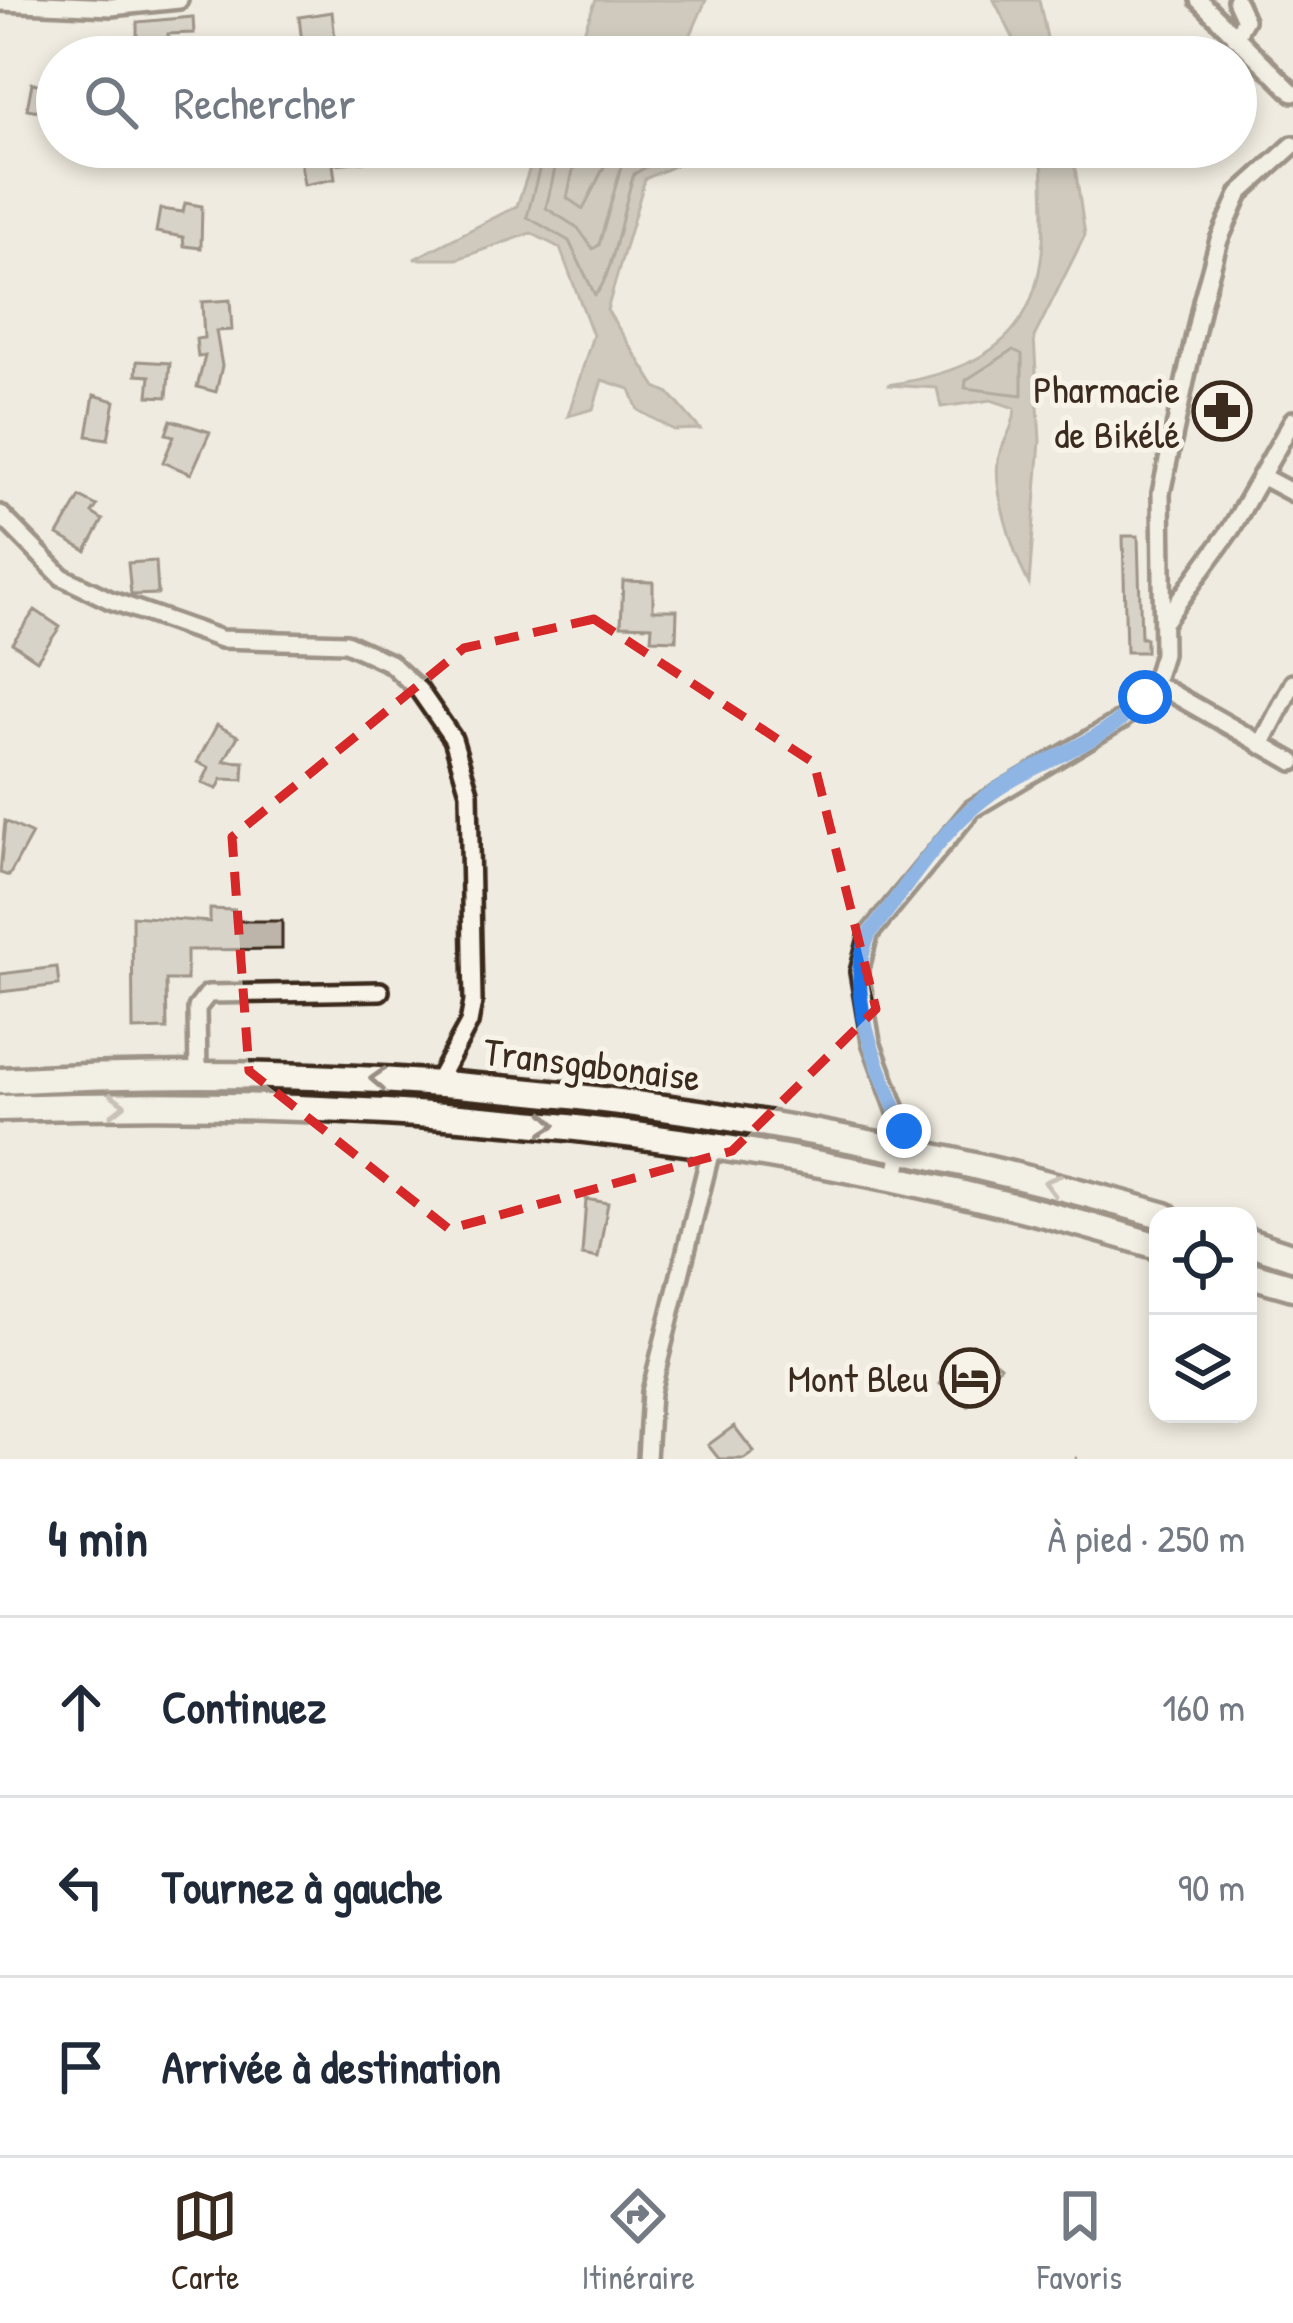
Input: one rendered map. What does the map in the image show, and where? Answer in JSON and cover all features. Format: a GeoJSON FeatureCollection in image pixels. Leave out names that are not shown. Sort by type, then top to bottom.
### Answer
{"type":"FeatureCollection","features":[{"type":"Feature","properties":{"kind":"highway","name":"Transgabonaise"},"geometry":{"type":"LineString","coordinates":[[0,1081],[198,1075],[437,1082],[610,1100],[902,1147],[1149,1212]]}},
{"type":"Feature","properties":{"kind":"highway","name":"Transgabonaise"},"geometry":{"type":"LineString","coordinates":[[0,1108],[298,1105],[572,1126],[896,1178],[1053,1214],[1149,1243]]}},
{"type":"Feature","properties":{"kind":"highway"},"geometry":{"type":"LineString","coordinates":[[1257,1245],[1293,1257]]}},
{"type":"Feature","properties":{"kind":"highway"},"geometry":{"type":"LineString","coordinates":[[1257,1277],[1293,1287]]}},
{"type":"Feature","properties":{"kind":"street"},"geometry":{"type":"LineString","coordinates":[[0,2],[179,0]]}},
{"type":"Feature","properties":{"kind":"street"},"geometry":{"type":"LineString","coordinates":[[1199,0],[1234,36]]}},
{"type":"Feature","properties":{"kind":"street"},"geometry":{"type":"LineString","coordinates":[[1236,0],[1245,20],[1236,36]]}},
{"type":"Feature","properties":{"kind":"street"},"geometry":{"type":"LineString","coordinates":[[1257,58],[1293,93]]}},
{"type":"Feature","properties":{"kind":"street"},"geometry":{"type":"LineString","coordinates":[[896,1178],[904,1131],[871,1042],[862,996],[862,951],[869,934],[972,809],[1123,719],[1154,683],[1163,623],[1161,493],[1213,260],[1240,193],[1293,145]]}},
{"type":"Feature","properties":{"kind":"street"},"geometry":{"type":"LineString","coordinates":[[1163,623],[1231,529],[1293,420]]}},
{"type":"Feature","properties":{"kind":"street"},"geometry":{"type":"LineString","coordinates":[[1261,476],[1293,493]]}},
{"type":"Feature","properties":{"kind":"street"},"geometry":{"type":"LineString","coordinates":[[0,514],[62,577],[110,601],[221,639],[346,643],[390,663],[419,690],[453,739],[470,792],[473,1002],[469,1023],[437,1082]]}},
{"type":"Feature","properties":{"kind":"street"},"geometry":{"type":"LineString","coordinates":[[1154,683],[1293,762]]}},
{"type":"Feature","properties":{"kind":"street"},"geometry":{"type":"LineString","coordinates":[[1261,745],[1293,683]]}},
{"type":"Feature","properties":{"kind":"street"},"geometry":{"type":"LineString","coordinates":[[198,1075],[196,1008],[208,994],[380,991]]}},
{"type":"Feature","properties":{"kind":"street"},"geometry":{"type":"LineString","coordinates":[[647,1459],[652,1393],[712,1146]]}},
{"type":"Feature","properties":{"kind":"highlighted area"},"geometry":{"type":"Polygon","coordinates":[[[594,619],[814,763],[876,1009],[732,1151],[449,1229],[249,1071],[232,837],[464,648],[594,619]]]}},
{"type":"Feature","properties":{"kind":"water"},"geometry":{"type":"Polygon","coordinates":[[[596,0],[706,0],[690,36],[582,36],[596,0]]]}},
{"type":"Feature","properties":{"kind":"water"},"geometry":{"type":"Polygon","coordinates":[[[994,0],[1039,0],[1047,36],[1012,36],[994,0]]]}},
{"type":"Feature","properties":{"kind":"water"},"geometry":{"type":"Polygon","coordinates":[[[530,168],[669,168],[645,179],[607,310],[656,387],[669,393],[700,429],[674,430],[638,410],[630,389],[602,380],[593,409],[568,416],[593,335],[560,248],[531,233],[457,259],[414,259],[517,206],[530,168]]]}},
{"type":"Feature","properties":{"kind":"water"},"geometry":{"type":"Polygon","coordinates":[[[1042,168],[1075,168],[1085,235],[1034,337],[1040,441],[1029,584],[1011,539],[998,482],[1000,453],[1015,408],[991,400],[941,407],[937,388],[887,385],[939,374],[978,358],[1007,337],[1026,310],[1038,278],[1042,168]]]}},
{"type":"Feature","properties":{"kind":"building"},"geometry":{"type":"Polygon","coordinates":[[[332,12],[335,36],[301,36],[299,17],[332,12]]]}},
{"type":"Feature","properties":{"kind":"building"},"geometry":{"type":"Polygon","coordinates":[[[193,17],[194,33],[137,36],[137,22],[193,17]]]}},
{"type":"Feature","properties":{"kind":"building"},"geometry":{"type":"Polygon","coordinates":[[[32,83],[36,84],[36,110],[27,109],[32,83]]]}},
{"type":"Feature","properties":{"kind":"building"},"geometry":{"type":"Polygon","coordinates":[[[301,168],[334,168],[335,179],[304,185],[301,168]]]}},
{"type":"Feature","properties":{"kind":"building"},"geometry":{"type":"Polygon","coordinates":[[[185,203],[202,206],[201,248],[184,246],[183,237],[156,232],[160,209],[183,212],[185,203]]]}},
{"type":"Feature","properties":{"kind":"building"},"geometry":{"type":"Polygon","coordinates":[[[230,300],[232,330],[216,331],[222,366],[216,392],[197,387],[205,356],[198,357],[196,339],[204,338],[202,302],[230,300]]]}},
{"type":"Feature","properties":{"kind":"building"},"geometry":{"type":"Polygon","coordinates":[[[137,361],[170,363],[167,397],[148,396],[150,376],[136,375],[137,361]]]}},
{"type":"Feature","properties":{"kind":"building"},"geometry":{"type":"Polygon","coordinates":[[[94,395],[115,401],[108,439],[87,436],[94,395]]]}},
{"type":"Feature","properties":{"kind":"building","name":"Pharmacie de Bikélé"},"geometry":{"type":"Polygon","coordinates":[[[1212,395],[1241,405],[1232,427],[1219,422],[1215,434],[1201,430],[1212,395]]]}},
{"type":"Feature","properties":{"kind":"building"},"geometry":{"type":"Polygon","coordinates":[[[171,420],[210,432],[191,474],[163,462],[174,436],[166,434],[171,420]]]}},
{"type":"Feature","properties":{"kind":"building"},"geometry":{"type":"Polygon","coordinates":[[[80,497],[97,506],[92,513],[103,520],[86,551],[58,535],[80,497]]]}},
{"type":"Feature","properties":{"kind":"building"},"geometry":{"type":"Polygon","coordinates":[[[1123,536],[1138,536],[1141,638],[1146,638],[1146,652],[1126,652],[1123,536]]]}},
{"type":"Feature","properties":{"kind":"building"},"geometry":{"type":"Polygon","coordinates":[[[156,561],[158,594],[131,595],[128,563],[156,561]]]}},
{"type":"Feature","properties":{"kind":"building"},"geometry":{"type":"Polygon","coordinates":[[[623,581],[653,582],[653,610],[677,610],[676,640],[651,639],[652,626],[621,625],[623,581]]]}},
{"type":"Feature","properties":{"kind":"building"},"geometry":{"type":"Polygon","coordinates":[[[35,610],[60,627],[37,660],[12,643],[35,610]]]}},
{"type":"Feature","properties":{"kind":"building"},"geometry":{"type":"Polygon","coordinates":[[[217,725],[238,736],[224,761],[244,762],[243,780],[222,779],[217,789],[202,783],[209,768],[197,762],[217,725]]]}},
{"type":"Feature","properties":{"kind":"building"},"geometry":{"type":"Polygon","coordinates":[[[5,821],[32,834],[9,876],[0,873],[5,821]]]}},
{"type":"Feature","properties":{"kind":"building"},"geometry":{"type":"Polygon","coordinates":[[[210,909],[234,910],[234,921],[282,921],[282,949],[187,950],[187,980],[166,980],[167,1029],[133,1030],[132,916],[210,922],[210,909]]]}},
{"type":"Feature","properties":{"kind":"building"},"geometry":{"type":"Polygon","coordinates":[[[57,967],[59,985],[0,992],[0,974],[57,967]]]}},
{"type":"Feature","properties":{"kind":"building"},"geometry":{"type":"Polygon","coordinates":[[[586,1199],[608,1203],[598,1258],[582,1255],[586,1199]]]}},
{"type":"Feature","properties":{"kind":"building"},"geometry":{"type":"Polygon","coordinates":[[[973,1344],[1000,1366],[968,1406],[940,1384],[973,1344]]]}},
{"type":"Feature","properties":{"kind":"building"},"geometry":{"type":"Polygon","coordinates":[[[734,1426],[754,1452],[744,1459],[719,1459],[708,1445],[734,1426]]]}},
{"type":"Feature","properties":{"kind":"place","name":"Pharmacie de Bikélé"},"geometry":{"type":"Point","coordinates":[1222,411]}},
{"type":"Feature","properties":{"kind":"place","name":"Mont Bleu"},"geometry":{"type":"Point","coordinates":[970,1378]}},
{"type":"Feature","properties":{"kind":"route"},"geometry":{"type":"LineString","coordinates":[[904,1131],[871,1042],[862,996],[862,951],[869,934],[972,809],[1024,774],[1083,745],[1123,719],[1145,697]]}}]}
